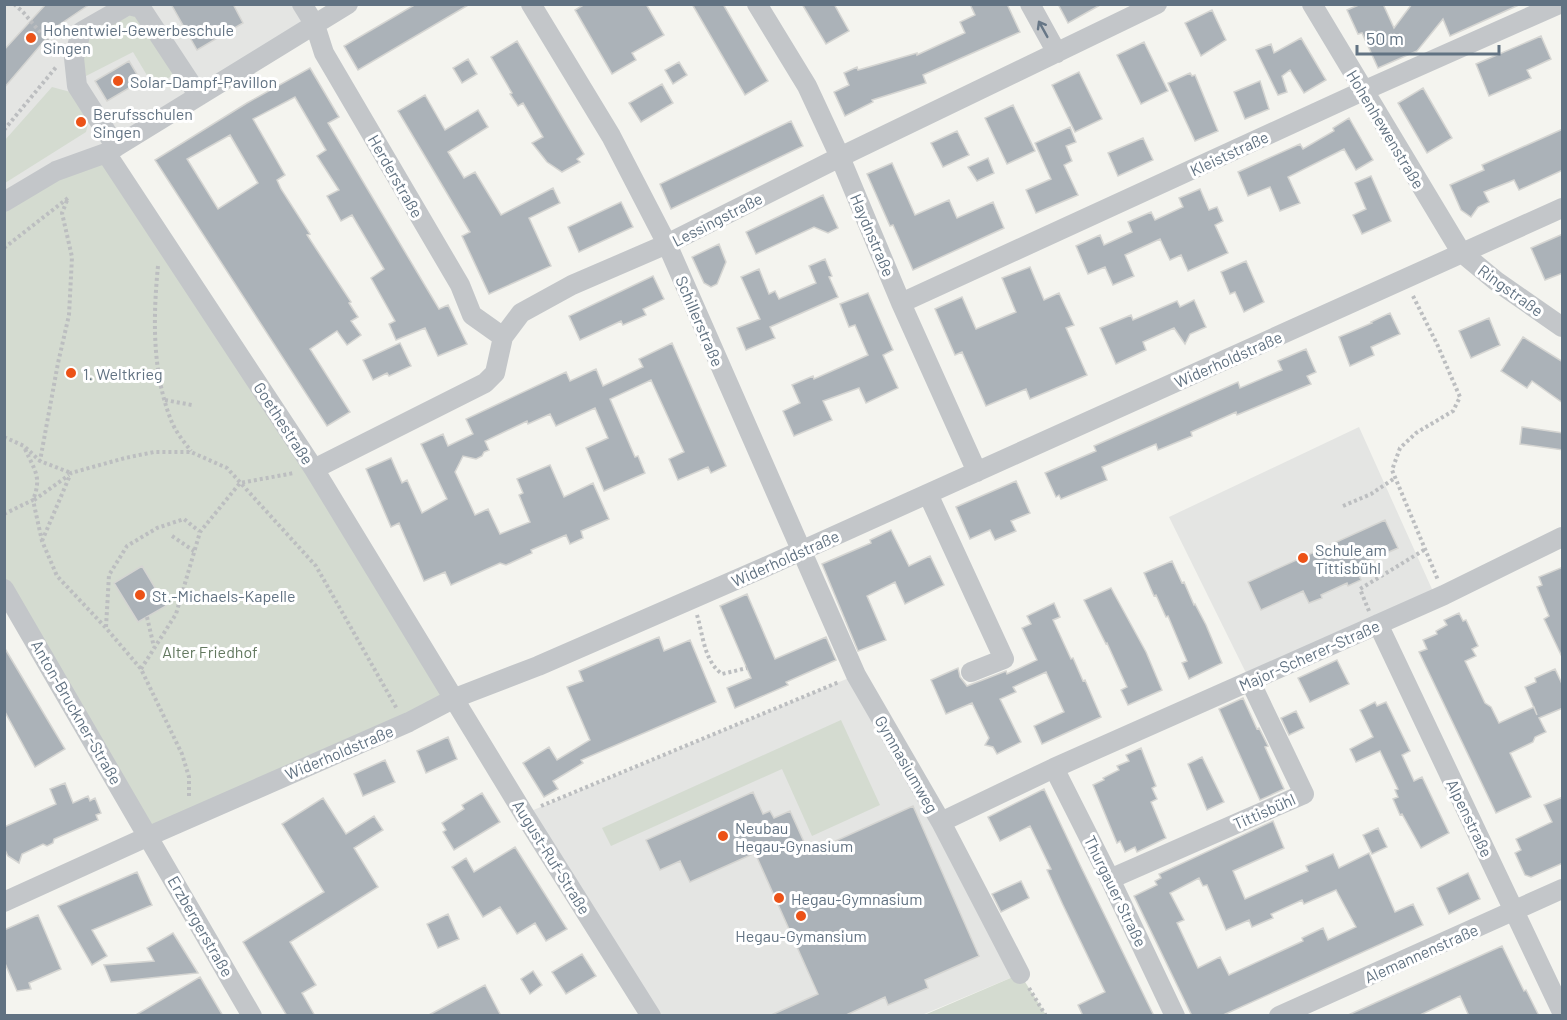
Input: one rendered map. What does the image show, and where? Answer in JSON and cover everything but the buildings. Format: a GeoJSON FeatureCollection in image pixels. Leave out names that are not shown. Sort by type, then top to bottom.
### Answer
{"type":"FeatureCollection","features":[{"type":"Feature","properties":{"kind":"street","name":"Herderstraße"},"geometry":{"type":"LineString","coordinates":[[302,4],[315,25],[324,52],[460,285],[472,315],[503,337]]}},
{"type":"Feature","properties":{"kind":"street"},"geometry":{"type":"LineString","coordinates":[[4,202],[56,171],[111,150],[348,4]]}},
{"type":"Feature","properties":{"kind":"street","name":"Schillerstraße"},"geometry":{"type":"LineString","coordinates":[[531,4],[611,136],[667,244],[800,551]]}},
{"type":"Feature","properties":{"kind":"street","name":"Haydnstraße"},"geometry":{"type":"LineString","coordinates":[[757,4],[807,86],[977,472]]}},
{"type":"Feature","properties":{"kind":"street"},"geometry":{"type":"LineString","coordinates":[[1030,4],[1057,53]]}},
{"type":"Feature","properties":{"kind":"street","name":"Lessingstraße"},"geometry":{"type":"LineString","coordinates":[[314,468],[486,383],[495,373],[503,337],[521,314],[541,302],[572,285],[667,244],[840,157],[1157,4]]}},
{"type":"Feature","properties":{"kind":"street","name":"Hohenhewenstraße"},"geometry":{"type":"LineString","coordinates":[[1312,4],[1461,252]]}},
{"type":"Feature","properties":{"kind":"street","name":"Kleiststraße"},"geometry":{"type":"LineString","coordinates":[[901,303],[1559,4]]}},
{"type":"Feature","properties":{"kind":"street","name":"Goethestraße"},"geometry":{"type":"LineString","coordinates":[[199,96],[141,8],[128,5],[81,32],[74,58],[77,86],[111,150],[314,468],[454,698]]}},
{"type":"Feature","properties":{"kind":"street","name":"Widerholdstraße"},"geometry":{"type":"LineString","coordinates":[[4,902],[409,722],[454,698],[538,666],[800,551],[1563,208]]}},
{"type":"Feature","properties":{"kind":"street","name":"Ringstraße"},"geometry":{"type":"LineString","coordinates":[[1461,252],[1496,281],[1563,327]]}},
{"type":"Feature","properties":{"kind":"street"},"geometry":{"type":"LineString","coordinates":[[928,494],[1004,659],[971,672]]}},
{"type":"Feature","properties":{"kind":"street","name":"Major-Scherer-Straße"},"geometry":{"type":"LineString","coordinates":[[940,822],[1054,768],[1444,595],[1563,537]]}},
{"type":"Feature","properties":{"kind":"street","name":"Gymnasiumweg"},"geometry":{"type":"LineString","coordinates":[[800,551],[856,675],[940,822],[1020,974]]}},
{"type":"Feature","properties":{"kind":"street","name":"Anton-Bruckner-Straße"},"geometry":{"type":"LineString","coordinates":[[4,589],[149,836]]}},
{"type":"Feature","properties":{"kind":"street","name":"Alpenstraße"},"geometry":{"type":"LineString","coordinates":[[1376,625],[1563,1012]]}},
{"type":"Feature","properties":{"kind":"street","name":"Tittisbühl"},"geometry":{"type":"LineString","coordinates":[[1110,879],[1304,794],[1250,681]]}},
{"type":"Feature","properties":{"kind":"street","name":"August-Ruf-Straße"},"geometry":{"type":"LineString","coordinates":[[454,698],[651,1016]]}},
{"type":"Feature","properties":{"kind":"street","name":"Thurgauer Straße"},"geometry":{"type":"LineString","coordinates":[[1054,768],[1175,1016]]}},
{"type":"Feature","properties":{"kind":"street","name":"Erzbergerstraße"},"geometry":{"type":"LineString","coordinates":[[149,836],[252,1016]]}},
{"type":"Feature","properties":{"kind":"street","name":"Alemannenstraße"},"geometry":{"type":"LineString","coordinates":[[1279,1016],[1563,889]]}},
{"type":"Feature","properties":{"kind":"path"},"geometry":{"type":"LineString","coordinates":[[4,130],[63,58],[14,4]]}},
{"type":"Feature","properties":{"kind":"path"},"geometry":{"type":"LineString","coordinates":[[4,248],[68,198],[62,213],[72,257],[69,315],[40,461]]}},
{"type":"Feature","properties":{"kind":"path"},"geometry":{"type":"LineString","coordinates":[[158,266],[154,308],[158,372],[171,422],[191,452]]}},
{"type":"Feature","properties":{"kind":"path"},"geometry":{"type":"LineString","coordinates":[[1404,280],[1437,344],[1460,397],[1453,411],[1416,433],[1400,448],[1392,470],[1444,595]]}},
{"type":"Feature","properties":{"kind":"path"},"geometry":{"type":"LineString","coordinates":[[165,400],[192,405]]}},
{"type":"Feature","properties":{"kind":"path"},"geometry":{"type":"LineString","coordinates":[[4,437],[24,446],[40,461],[71,473]]}},
{"type":"Feature","properties":{"kind":"path"},"geometry":{"type":"LineString","coordinates":[[24,446],[38,485],[33,500],[42,541],[57,576],[141,669],[182,754],[189,777],[186,820]]}},
{"type":"Feature","properties":{"kind":"path"},"geometry":{"type":"LineString","coordinates":[[4,514],[33,500],[71,473],[144,454],[191,452],[227,468],[315,566],[401,715],[409,722]]}},
{"type":"Feature","properties":{"kind":"path"},"geometry":{"type":"LineString","coordinates":[[141,669],[176,614],[200,532],[240,483],[314,468]]}},
{"type":"Feature","properties":{"kind":"path"},"geometry":{"type":"LineString","coordinates":[[42,541],[71,473]]}},
{"type":"Feature","properties":{"kind":"path"},"geometry":{"type":"LineString","coordinates":[[1343,506],[1371,494],[1395,478]]}},
{"type":"Feature","properties":{"kind":"path"},"geometry":{"type":"LineString","coordinates":[[106,628],[109,575],[127,546],[157,528],[184,519],[200,532]]}},
{"type":"Feature","properties":{"kind":"path"},"geometry":{"type":"LineString","coordinates":[[172,536],[194,551]]}},
{"type":"Feature","properties":{"kind":"path"},"geometry":{"type":"LineString","coordinates":[[1376,625],[1360,589],[1424,550]]}},
{"type":"Feature","properties":{"kind":"path"},"geometry":{"type":"LineString","coordinates":[[694,609],[698,616],[707,654],[716,670],[722,674],[747,668]]}},
{"type":"Feature","properties":{"kind":"path"},"geometry":{"type":"LineString","coordinates":[[147,617],[154,647]]}},
{"type":"Feature","properties":{"kind":"path"},"geometry":{"type":"LineString","coordinates":[[524,814],[856,675]]}},
{"type":"Feature","properties":{"kind":"path"},"geometry":{"type":"LineString","coordinates":[[1020,974],[1046,1016]]}},
{"type":"Feature","properties":{"kind":"shaded area","name":"Berufsschulen Singen"},"geometry":{"type":"Polygon","coordinates":[[[5,5],[302,5],[315,25],[5,209],[5,5]]]}},
{"type":"Feature","properties":{"kind":"shaded area","name":"Schule am Tittisbühl"},"geometry":{"type":"Polygon","coordinates":[[[1359,427],[1436,598],[1250,681],[1169,517],[1359,427]]]}},
{"type":"Feature","properties":{"kind":"shaded area","name":"Hegau-Gymnasium"},"geometry":{"type":"Polygon","coordinates":[[[856,675],[1020,974],[922,1015],[651,1015],[524,814],[856,675]]]}},
{"type":"Feature","properties":{"kind":"green space"},"geometry":{"type":"Polygon","coordinates":[[[133,14],[154,36],[178,72],[154,87],[133,52],[86,76],[83,57],[86,42],[103,29],[133,14]]]}},
{"type":"Feature","properties":{"kind":"green space"},"geometry":{"type":"Polygon","coordinates":[[[52,87],[74,93],[90,116],[86,132],[5,183],[5,140],[52,87]]]}},
{"type":"Feature","properties":{"kind":"green space","name":"Alter Friedhof"},"geometry":{"type":"Polygon","coordinates":[[[106,153],[455,698],[149,836],[5,589],[4,209],[106,153]]]}},
{"type":"Feature","properties":{"kind":"green space"},"geometry":{"type":"Polygon","coordinates":[[[841,720],[880,805],[812,836],[782,769],[611,846],[602,828],[841,720]]]}},
{"type":"Feature","properties":{"kind":"green space"},"geometry":{"type":"Polygon","coordinates":[[[1020,974],[1046,1015],[922,1016],[1020,974]]]}},
{"type":"Feature","properties":{"kind":"place","name":"Hohentwiel-Gewerbeschule Singen"},"geometry":{"type":"Point","coordinates":[31,38]}},
{"type":"Feature","properties":{"kind":"place","name":"Solar-Dampf-Pavillon"},"geometry":{"type":"Point","coordinates":[118,81]}},
{"type":"Feature","properties":{"kind":"place","name":"Berufsschulen Singen"},"geometry":{"type":"Point","coordinates":[81,122]}},
{"type":"Feature","properties":{"kind":"place","name":"1. Weltkrieg"},"geometry":{"type":"Point","coordinates":[71,373]}},
{"type":"Feature","properties":{"kind":"place","name":"Schule am Tittisbühl"},"geometry":{"type":"Point","coordinates":[1303,558]}},
{"type":"Feature","properties":{"kind":"place","name":"St.-Michaels-Kapelle"},"geometry":{"type":"Point","coordinates":[140,595]}},
{"type":"Feature","properties":{"kind":"place","name":"Neubau Hegau-Gynasium"},"geometry":{"type":"Point","coordinates":[723,836]}},
{"type":"Feature","properties":{"kind":"place","name":"Hegau-Gymnasium"},"geometry":{"type":"Point","coordinates":[779,898]}},
{"type":"Feature","properties":{"kind":"place","name":"Hegau-Gymansium"},"geometry":{"type":"Point","coordinates":[801,916]}}]}
